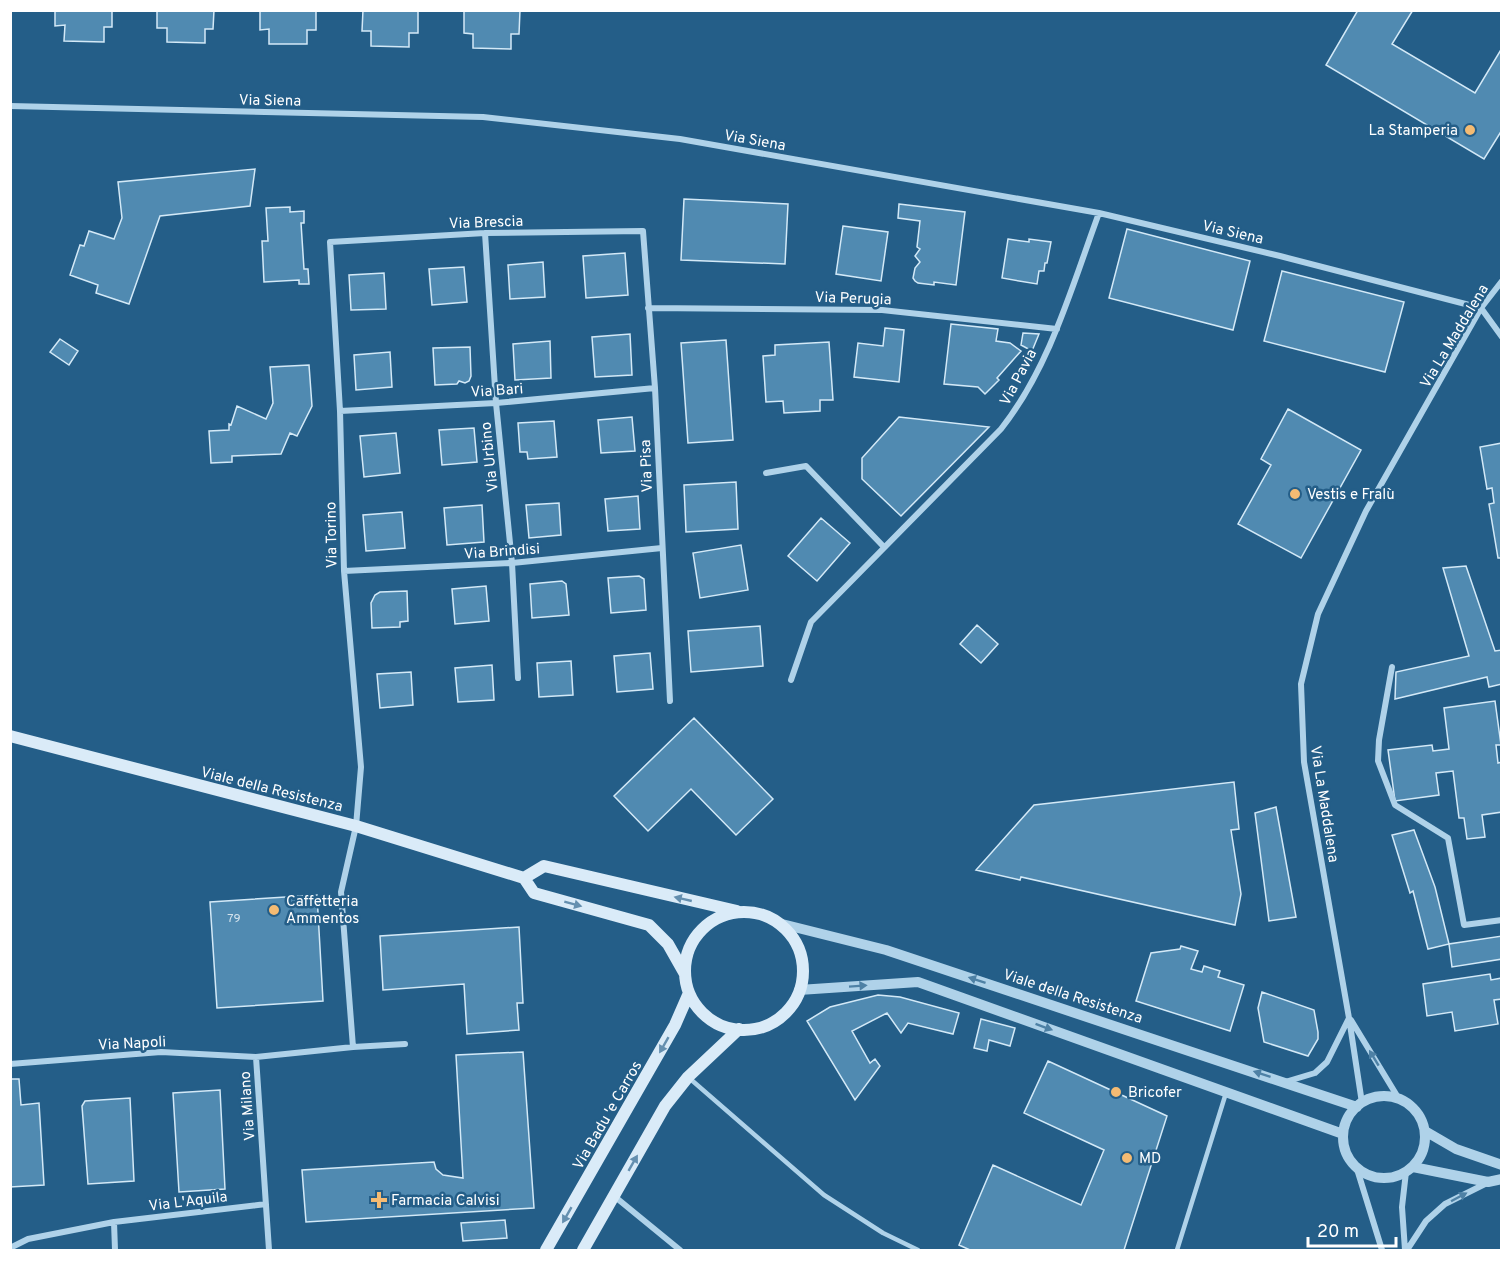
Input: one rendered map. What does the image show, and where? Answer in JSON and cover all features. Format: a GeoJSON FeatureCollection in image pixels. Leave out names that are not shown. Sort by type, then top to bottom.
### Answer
{"type":"FeatureCollection","features":[{"type":"Feature","properties":{"kind":"main road","name":"Viale della Resistenza"},"geometry":{"type":"LineString","coordinates":[[10,736],[356,826],[524,878],[534,893],[649,925],[668,944],[685,974]]}},
{"type":"Feature","properties":{"kind":"main road"},"geometry":{"type":"LineString","coordinates":[[524,878],[544,866],[740,912],[761,914],[778,923],[792,936],[800,953],[803,972],[799,990],[790,1008],[776,1021],[758,1028],[739,1029],[723,1026],[709,1018],[697,1007],[689,993],[685,974],[687,956],[694,939],[706,926],[723,916],[740,912]]}},
{"type":"Feature","properties":{"kind":"main road","name":"Via Badu 'e Carros"},"geometry":{"type":"LineString","coordinates":[[546,1251],[675,1025],[689,993]]}},
{"type":"Feature","properties":{"kind":"main road"},"geometry":{"type":"LineString","coordinates":[[583,1251],[665,1106],[688,1077],[739,1029]]}},
{"type":"Feature","properties":{"kind":"street","name":"Via Siena"},"geometry":{"type":"LineString","coordinates":[[10,106],[483,117],[680,139],[1099,213],[1280,256],[1481,308]]}},
{"type":"Feature","properties":{"kind":"street","name":"Via Pavia"},"geometry":{"type":"LineString","coordinates":[[791,680],[811,622],[1001,429],[1019,405],[1057,329],[1099,213]]}},
{"type":"Feature","properties":{"kind":"street","name":"Via Brescia"},"geometry":{"type":"LineString","coordinates":[[330,242],[485,233],[643,231]]}},
{"type":"Feature","properties":{"kind":"street","name":"Via Pisa"},"geometry":{"type":"LineString","coordinates":[[643,231],[655,388],[670,701]]}},
{"type":"Feature","properties":{"kind":"street","name":"Via Urbino"},"geometry":{"type":"LineString","coordinates":[[485,233],[496,403],[512,563],[518,678]]}},
{"type":"Feature","properties":{"kind":"street","name":"Via Torino"},"geometry":{"type":"LineString","coordinates":[[330,242],[340,411],[344,571],[361,767],[356,826]]}},
{"type":"Feature","properties":{"kind":"street","name":"Via La Maddalena"},"geometry":{"type":"LineString","coordinates":[[1359,1105],[1349,1018],[1304,762],[1301,684],[1318,614],[1366,511],[1481,308],[1502,281]]}},
{"type":"Feature","properties":{"kind":"street","name":"Via Perugia"},"geometry":{"type":"LineString","coordinates":[[648,308],[882,310],[1057,329]]}},
{"type":"Feature","properties":{"kind":"street"},"geometry":{"type":"LineString","coordinates":[[1481,308],[1502,337]]}},
{"type":"Feature","properties":{"kind":"street","name":"Via Bari"},"geometry":{"type":"LineString","coordinates":[[340,411],[496,403],[655,388]]}},
{"type":"Feature","properties":{"kind":"street"},"geometry":{"type":"LineString","coordinates":[[765,473],[806,466],[884,547]]}},
{"type":"Feature","properties":{"kind":"street","name":"Via Brindisi"},"geometry":{"type":"LineString","coordinates":[[344,571],[512,563],[662,548]]}},
{"type":"Feature","properties":{"kind":"street"},"geometry":{"type":"LineString","coordinates":[[1392,667],[1379,740],[1378,761],[1395,805],[1448,838],[1464,925],[1502,920]]}},
{"type":"Feature","properties":{"kind":"street"},"geometry":{"type":"LineString","coordinates":[[353,1047],[341,892],[356,826]]}},
{"type":"Feature","properties":{"kind":"street","name":"Viale della Resistenza"},"geometry":{"type":"LineString","coordinates":[[778,923],[886,950],[1359,1105]]}},
{"type":"Feature","properties":{"kind":"street"},"geometry":{"type":"LineString","coordinates":[[799,990],[918,981],[1343,1134]]}},
{"type":"Feature","properties":{"kind":"street","name":"Via La Maddalena"},"geometry":{"type":"LineString","coordinates":[[1349,1018],[1399,1099]]}},
{"type":"Feature","properties":{"kind":"street"},"geometry":{"type":"LineString","coordinates":[[1285,1082],[1315,1073],[1327,1062],[1349,1018]]}},
{"type":"Feature","properties":{"kind":"street","name":"Via Milano"},"geometry":{"type":"LineString","coordinates":[[269,1251],[255,1057],[405,1044]]}},
{"type":"Feature","properties":{"kind":"street","name":"Via Napoli"},"geometry":{"type":"LineString","coordinates":[[10,1064],[161,1052],[255,1057]]}},
{"type":"Feature","properties":{"kind":"street"},"geometry":{"type":"LineString","coordinates":[[1382,1251],[1357,1169],[1349,1159],[1344,1147],[1343,1134],[1350,1115],[1359,1105],[1373,1098],[1386,1096],[1399,1099],[1416,1111],[1425,1131],[1425,1144],[1410,1170],[1402,1207],[1406,1251]]}},
{"type":"Feature","properties":{"kind":"street"},"geometry":{"type":"LineString","coordinates":[[1425,1131],[1456,1149],[1502,1165]]}},
{"type":"Feature","properties":{"kind":"street"},"geometry":{"type":"LineString","coordinates":[[1357,1169],[1381,1179],[1395,1177],[1410,1170],[1488,1182]]}},
{"type":"Feature","properties":{"kind":"street"},"geometry":{"type":"LineString","coordinates":[[1406,1251],[1426,1221],[1445,1204],[1488,1182],[1502,1179]]}},
{"type":"Feature","properties":{"kind":"street"},"geometry":{"type":"LineString","coordinates":[[614,1196],[680,1251]]}},
{"type":"Feature","properties":{"kind":"street","name":"Via L'Aquila"},"geometry":{"type":"LineString","coordinates":[[10,1248],[28,1239],[114,1222],[266,1204]]}},
{"type":"Feature","properties":{"kind":"street"},"geometry":{"type":"LineString","coordinates":[[114,1222],[115,1251]]}},
{"type":"Feature","properties":{"kind":"lane"},"geometry":{"type":"LineString","coordinates":[[688,1077],[824,1195],[882,1233],[918,1251]]}},
{"type":"Feature","properties":{"kind":"lane"},"geometry":{"type":"LineString","coordinates":[[1177,1251],[1226,1092]]}},
{"type":"Feature","properties":{"kind":"building"},"geometry":{"type":"Polygon","coordinates":[[[55,10],[112,10],[112,27],[104,27],[104,42],[64,41],[65,25],[55,26],[55,10]]]}},
{"type":"Feature","properties":{"kind":"building"},"geometry":{"type":"Polygon","coordinates":[[[157,10],[214,10],[213,29],[205,29],[205,43],[167,42],[167,28],[157,28],[157,10]]]}},
{"type":"Feature","properties":{"kind":"building"},"geometry":{"type":"Polygon","coordinates":[[[260,10],[316,10],[316,30],[307,30],[307,44],[269,44],[269,29],[260,30],[260,10]]]}},
{"type":"Feature","properties":{"kind":"building"},"geometry":{"type":"Polygon","coordinates":[[[363,10],[418,10],[418,33],[409,33],[409,47],[371,46],[371,31],[362,31],[363,10]]]}},
{"type":"Feature","properties":{"kind":"building"},"geometry":{"type":"Polygon","coordinates":[[[464,10],[520,10],[519,34],[511,34],[511,49],[473,48],[473,34],[464,33],[464,10]]]}},
{"type":"Feature","properties":{"kind":"building"},"geometry":{"type":"Polygon","coordinates":[[[1358,10],[1413,10],[1392,44],[1475,93],[1502,48],[1502,130],[1484,159],[1326,65],[1358,10]]]}},
{"type":"Feature","properties":{"kind":"building"},"geometry":{"type":"Polygon","coordinates":[[[255,169],[250,206],[160,216],[129,304],[96,293],[98,285],[70,275],[80,245],[84,246],[89,231],[114,239],[122,218],[118,182],[255,169]]]}},
{"type":"Feature","properties":{"kind":"building"},"geometry":{"type":"Polygon","coordinates":[[[684,199],[788,204],[785,264],[681,260],[684,199]]]}},
{"type":"Feature","properties":{"kind":"building"},"geometry":{"type":"Polygon","coordinates":[[[899,204],[965,212],[956,285],[934,282],[934,285],[915,281],[913,278],[915,268],[920,262],[915,256],[920,249],[917,247],[920,221],[898,218],[899,204]]]}},
{"type":"Feature","properties":{"kind":"building"},"geometry":{"type":"Polygon","coordinates":[[[290,207],[290,212],[304,211],[304,223],[301,223],[304,269],[308,269],[309,284],[299,284],[299,280],[264,282],[262,241],[268,241],[266,208],[290,207]]]}},
{"type":"Feature","properties":{"kind":"building"},"geometry":{"type":"Polygon","coordinates":[[[843,226],[888,232],[881,281],[836,274],[843,226]]]}},
{"type":"Feature","properties":{"kind":"building"},"geometry":{"type":"Polygon","coordinates":[[[1127,229],[1250,261],[1233,330],[1109,298],[1127,229]]]}},
{"type":"Feature","properties":{"kind":"building"},"geometry":{"type":"Polygon","coordinates":[[[1008,239],[1051,242],[1047,263],[1045,263],[1044,271],[1039,271],[1037,284],[1002,278],[1008,239]]]}},
{"type":"Feature","properties":{"kind":"building"},"geometry":{"type":"Polygon","coordinates":[[[625,253],[628,295],[586,298],[583,256],[625,253]]]}},
{"type":"Feature","properties":{"kind":"building"},"geometry":{"type":"Polygon","coordinates":[[[543,262],[545,297],[510,299],[508,265],[543,262]]]}},
{"type":"Feature","properties":{"kind":"building"},"geometry":{"type":"Polygon","coordinates":[[[464,267],[467,302],[432,305],[429,269],[464,267]]]}},
{"type":"Feature","properties":{"kind":"building"},"geometry":{"type":"Polygon","coordinates":[[[1282,271],[1404,302],[1385,372],[1264,341],[1282,271]]]}},
{"type":"Feature","properties":{"kind":"building"},"geometry":{"type":"Polygon","coordinates":[[[384,273],[386,309],[351,310],[349,275],[384,273]]]}},
{"type":"Feature","properties":{"kind":"building"},"geometry":{"type":"Polygon","coordinates":[[[951,324],[998,329],[996,341],[1010,343],[1021,351],[985,394],[978,387],[944,384],[951,324]]]}},
{"type":"Feature","properties":{"kind":"building"},"geometry":{"type":"Polygon","coordinates":[[[885,328],[904,330],[899,382],[854,377],[858,343],[883,346],[885,328]]]}},
{"type":"Feature","properties":{"kind":"building"},"geometry":{"type":"Polygon","coordinates":[[[1023,333],[1039,334],[1032,351],[1021,345],[1023,333]]]}},
{"type":"Feature","properties":{"kind":"building"},"geometry":{"type":"Polygon","coordinates":[[[630,334],[632,375],[595,377],[592,337],[630,334]]]}},
{"type":"Feature","properties":{"kind":"building"},"geometry":{"type":"Polygon","coordinates":[[[60,339],[78,351],[69,365],[50,352],[60,339]]]}},
{"type":"Feature","properties":{"kind":"building"},"geometry":{"type":"Polygon","coordinates":[[[726,340],[733,440],[688,443],[681,343],[726,340]]]}},
{"type":"Feature","properties":{"kind":"building"},"geometry":{"type":"Polygon","coordinates":[[[550,341],[551,378],[515,380],[513,344],[550,341]]]}},
{"type":"Feature","properties":{"kind":"building"},"geometry":{"type":"Polygon","coordinates":[[[829,342],[833,400],[820,400],[820,411],[784,413],[783,401],[766,402],[763,356],[775,355],[775,345],[829,342]]]}},
{"type":"Feature","properties":{"kind":"building"},"geometry":{"type":"Polygon","coordinates":[[[470,347],[471,376],[469,381],[435,385],[433,348],[470,347]]]}},
{"type":"Feature","properties":{"kind":"building"},"geometry":{"type":"Polygon","coordinates":[[[390,352],[392,387],[356,390],[354,355],[390,352]]]}},
{"type":"Feature","properties":{"kind":"building"},"geometry":{"type":"Polygon","coordinates":[[[309,365],[312,406],[297,436],[290,433],[281,454],[232,456],[232,462],[211,463],[209,431],[229,430],[229,424],[231,425],[237,406],[266,419],[273,403],[270,367],[309,365]]]}},
{"type":"Feature","properties":{"kind":"building","name":"Vestis e Fralù"},"geometry":{"type":"Polygon","coordinates":[[[1288,409],[1361,450],[1301,558],[1238,524],[1271,465],[1261,459],[1288,409]]]}},
{"type":"Feature","properties":{"kind":"building"},"geometry":{"type":"Polygon","coordinates":[[[632,417],[635,451],[601,453],[598,420],[632,417]]]}},
{"type":"Feature","properties":{"kind":"building"},"geometry":{"type":"Polygon","coordinates":[[[899,417],[989,427],[901,516],[862,479],[862,458],[899,417]]]}},
{"type":"Feature","properties":{"kind":"building"},"geometry":{"type":"Polygon","coordinates":[[[554,421],[557,457],[528,459],[527,452],[520,452],[518,423],[554,421]]]}},
{"type":"Feature","properties":{"kind":"building"},"geometry":{"type":"Polygon","coordinates":[[[474,428],[477,462],[442,465],[439,430],[474,428]]]}},
{"type":"Feature","properties":{"kind":"building"},"geometry":{"type":"Polygon","coordinates":[[[396,433],[400,473],[364,477],[360,436],[396,433]]]}},
{"type":"Feature","properties":{"kind":"building"},"geometry":{"type":"Polygon","coordinates":[[[1502,443],[1502,558],[1498,558],[1489,504],[1494,503],[1492,488],[1487,489],[1480,447],[1502,443]]]}},
{"type":"Feature","properties":{"kind":"building"},"geometry":{"type":"Polygon","coordinates":[[[736,482],[738,529],[686,532],[684,485],[736,482]]]}},
{"type":"Feature","properties":{"kind":"building"},"geometry":{"type":"Polygon","coordinates":[[[638,496],[640,529],[608,531],[605,499],[638,496]]]}},
{"type":"Feature","properties":{"kind":"building"},"geometry":{"type":"Polygon","coordinates":[[[559,503],[561,535],[529,538],[526,505],[559,503]]]}},
{"type":"Feature","properties":{"kind":"building"},"geometry":{"type":"Polygon","coordinates":[[[482,505],[484,542],[447,545],[444,508],[482,505]]]}},
{"type":"Feature","properties":{"kind":"building"},"geometry":{"type":"Polygon","coordinates":[[[402,512],[405,548],[366,551],[363,515],[402,512]]]}},
{"type":"Feature","properties":{"kind":"building"},"geometry":{"type":"Polygon","coordinates":[[[821,518],[850,543],[817,581],[788,556],[821,518]]]}},
{"type":"Feature","properties":{"kind":"building"},"geometry":{"type":"Polygon","coordinates":[[[741,545],[748,590],[700,598],[693,553],[741,545]]]}},
{"type":"Feature","properties":{"kind":"building"},"geometry":{"type":"Polygon","coordinates":[[[1466,566],[1495,651],[1502,650],[1502,684],[1489,687],[1487,677],[1395,699],[1396,672],[1469,656],[1443,568],[1466,566]]]}},
{"type":"Feature","properties":{"kind":"building"},"geometry":{"type":"Polygon","coordinates":[[[639,576],[644,579],[646,610],[611,613],[608,578],[639,576]]]}},
{"type":"Feature","properties":{"kind":"building"},"geometry":{"type":"Polygon","coordinates":[[[562,581],[566,584],[569,615],[532,618],[530,584],[562,581]]]}},
{"type":"Feature","properties":{"kind":"building"},"geometry":{"type":"Polygon","coordinates":[[[486,586],[489,621],[455,624],[452,589],[486,586]]]}},
{"type":"Feature","properties":{"kind":"building"},"geometry":{"type":"Polygon","coordinates":[[[407,591],[408,621],[400,622],[400,627],[372,628],[371,603],[375,595],[380,592],[407,591]]]}},
{"type":"Feature","properties":{"kind":"building"},"geometry":{"type":"Polygon","coordinates":[[[977,625],[998,644],[981,663],[960,644],[977,625]]]}},
{"type":"Feature","properties":{"kind":"building"},"geometry":{"type":"Polygon","coordinates":[[[760,626],[763,666],[691,672],[688,631],[760,626]]]}},
{"type":"Feature","properties":{"kind":"building"},"geometry":{"type":"Polygon","coordinates":[[[650,653],[653,689],[617,692],[614,656],[650,653]]]}},
{"type":"Feature","properties":{"kind":"building"},"geometry":{"type":"Polygon","coordinates":[[[571,661],[573,695],[539,697],[537,663],[571,661]]]}},
{"type":"Feature","properties":{"kind":"building"},"geometry":{"type":"Polygon","coordinates":[[[492,665],[494,700],[458,702],[455,668],[492,665]]]}},
{"type":"Feature","properties":{"kind":"building"},"geometry":{"type":"Polygon","coordinates":[[[411,672],[413,705],[380,708],[377,674],[411,672]]]}},
{"type":"Feature","properties":{"kind":"building"},"geometry":{"type":"Polygon","coordinates":[[[1495,701],[1501,745],[1496,745],[1498,763],[1502,762],[1502,812],[1482,815],[1485,837],[1467,839],[1464,818],[1459,818],[1453,771],[1436,773],[1439,795],[1395,801],[1388,750],[1432,745],[1433,751],[1449,749],[1444,708],[1495,701]]]}},
{"type":"Feature","properties":{"kind":"building"},"geometry":{"type":"Polygon","coordinates":[[[694,718],[773,799],[736,835],[691,789],[648,831],[614,796],[694,718]]]}},
{"type":"Feature","properties":{"kind":"building"},"geometry":{"type":"Polygon","coordinates":[[[1234,782],[1239,829],[1231,830],[1241,894],[1235,925],[1021,877],[1020,880],[976,870],[1034,805],[1234,782]]]}},
{"type":"Feature","properties":{"kind":"building"},"geometry":{"type":"Polygon","coordinates":[[[1276,807],[1296,917],[1269,921],[1255,813],[1276,807]]]}},
{"type":"Feature","properties":{"kind":"building"},"geometry":{"type":"Polygon","coordinates":[[[1414,830],[1435,887],[1449,944],[1428,949],[1413,891],[1410,893],[1392,835],[1414,830]]]}},
{"type":"Feature","properties":{"kind":"building"},"geometry":{"type":"Polygon","coordinates":[[[317,895],[323,1001],[217,1008],[210,902],[317,895]]]}},
{"type":"Feature","properties":{"kind":"building"},"geometry":{"type":"Polygon","coordinates":[[[519,927],[523,1003],[517,1003],[519,1030],[467,1034],[464,984],[383,990],[380,936],[519,927]]]}},
{"type":"Feature","properties":{"kind":"building"},"geometry":{"type":"Polygon","coordinates":[[[1502,936],[1502,959],[1452,967],[1449,944],[1502,936]]]}},
{"type":"Feature","properties":{"kind":"building"},"geometry":{"type":"Polygon","coordinates":[[[1181,946],[1198,951],[1191,969],[1202,972],[1204,966],[1220,971],[1218,977],[1244,985],[1230,1031],[1136,1001],[1151,953],[1180,949],[1181,946]]]}},
{"type":"Feature","properties":{"kind":"building"},"geometry":{"type":"Polygon","coordinates":[[[1490,974],[1491,980],[1502,978],[1502,999],[1494,1000],[1498,1024],[1455,1031],[1452,1012],[1427,1016],[1423,984],[1490,974]]]}},
{"type":"Feature","properties":{"kind":"building"},"geometry":{"type":"Polygon","coordinates":[[[1262,992],[1314,1010],[1318,1039],[1308,1056],[1264,1042],[1258,1008],[1262,992]]]}},
{"type":"Feature","properties":{"kind":"building"},"geometry":{"type":"Polygon","coordinates":[[[878,995],[900,997],[959,1013],[953,1034],[908,1023],[901,1033],[887,1013],[852,1031],[870,1063],[875,1059],[880,1066],[855,1100],[807,1021],[830,1007],[878,995]]]}},
{"type":"Feature","properties":{"kind":"building"},"geometry":{"type":"Polygon","coordinates":[[[981,1019],[1015,1028],[1010,1046],[989,1040],[987,1051],[974,1048],[981,1019]]]}},
{"type":"Feature","properties":{"kind":"building"},"geometry":{"type":"Polygon","coordinates":[[[523,1052],[534,1208],[306,1222],[302,1170],[434,1162],[436,1169],[443,1175],[463,1178],[456,1055],[523,1052]]]}},
{"type":"Feature","properties":{"kind":"building","name":"MD"},"geometry":{"type":"Polygon","coordinates":[[[1048,1061],[1167,1116],[1124,1250],[970,1250],[959,1245],[993,1165],[1081,1205],[1104,1150],[1024,1113],[1048,1061]]]}},
{"type":"Feature","properties":{"kind":"building"},"geometry":{"type":"Polygon","coordinates":[[[10,1079],[19,1079],[21,1105],[39,1103],[44,1185],[10,1187],[10,1079]]]}},
{"type":"Feature","properties":{"kind":"building"},"geometry":{"type":"Polygon","coordinates":[[[220,1090],[225,1189],[179,1192],[173,1093],[220,1090]]]}},
{"type":"Feature","properties":{"kind":"building"},"geometry":{"type":"Polygon","coordinates":[[[130,1098],[134,1181],[88,1184],[82,1106],[85,1101],[130,1098]]]}},
{"type":"Feature","properties":{"kind":"building"},"geometry":{"type":"Polygon","coordinates":[[[505,1220],[507,1238],[463,1241],[461,1223],[505,1220]]]}},
{"type":"Feature","properties":{"kind":"place","name":"La Stamperia"},"geometry":{"type":"Point","coordinates":[1470,130]}},
{"type":"Feature","properties":{"kind":"place","name":"Vestis e Fralù"},"geometry":{"type":"Point","coordinates":[1295,494]}},
{"type":"Feature","properties":{"kind":"place","name":"Caffetteria Ammentos"},"geometry":{"type":"Point","coordinates":[274,910]}},
{"type":"Feature","properties":{"kind":"place","name":"Bricofer"},"geometry":{"type":"Point","coordinates":[1116,1092]}},
{"type":"Feature","properties":{"kind":"place","name":"MD"},"geometry":{"type":"Point","coordinates":[1127,1158]}},
{"type":"Feature","properties":{"kind":"place","name":"Farmacia Calvisi"},"geometry":{"type":"Point","coordinates":[379,1200]}}]}
